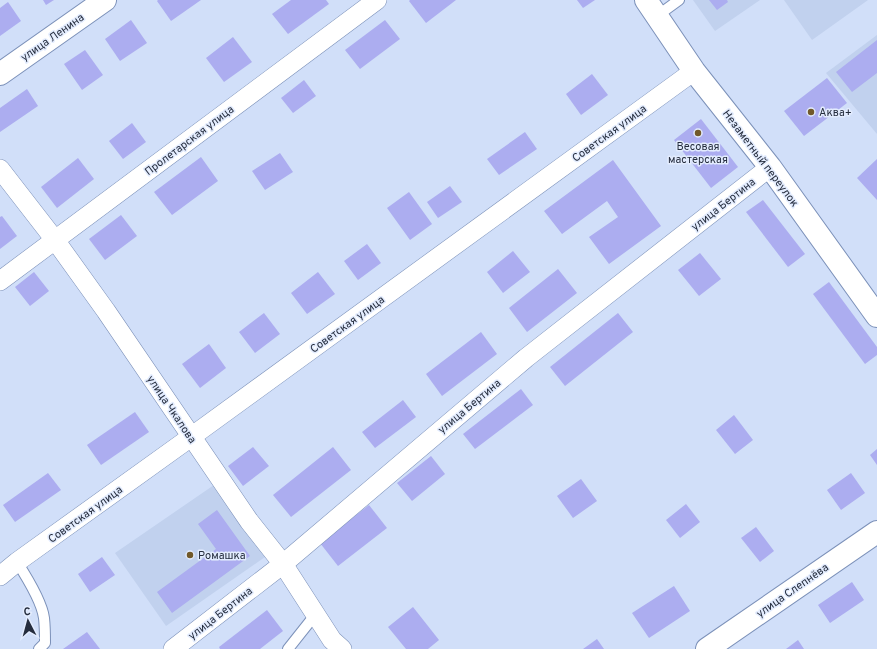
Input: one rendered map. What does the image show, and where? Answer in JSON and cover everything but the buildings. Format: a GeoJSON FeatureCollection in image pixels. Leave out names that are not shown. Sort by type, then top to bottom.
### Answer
{"type":"FeatureCollection","features":[{"type":"Feature","properties":{"kind":"street","name":"улица Ленина"},"geometry":{"type":"LineString","coordinates":[[0,74],[105,0]]}},
{"type":"Feature","properties":{"kind":"street","name":"Пролетарская улица"},"geometry":{"type":"LineString","coordinates":[[0,281],[377,0]]}},
{"type":"Feature","properties":{"kind":"street","name":"Незаметный переулок"},"geometry":{"type":"LineString","coordinates":[[652,8],[694,71],[770,167],[877,316]]}},
{"type":"Feature","properties":{"kind":"street","name":"Советская улица"},"geometry":{"type":"LineString","coordinates":[[0,576],[17,562],[694,71]]}},
{"type":"Feature","properties":{"kind":"street","name":"улица Бертина"},"geometry":{"type":"LineString","coordinates":[[173,649],[283,564],[526,358],[770,167]]}},
{"type":"Feature","properties":{"kind":"street","name":"улица Чкалова"},"geometry":{"type":"LineString","coordinates":[[0,169],[55,240],[106,311],[249,521],[283,564],[332,640],[342,649]]}},
{"type":"Feature","properties":{"kind":"street","name":"улица Слепнёва"},"geometry":{"type":"LineString","coordinates":[[707,649],[877,532]]}},
{"type":"Feature","properties":{"kind":"lane"},"geometry":{"type":"LineString","coordinates":[[652,8],[679,0]]}},
{"type":"Feature","properties":{"kind":"lane"},"geometry":{"type":"LineString","coordinates":[[17,562],[27,578],[44,617],[45,643],[39,649]]}},
{"type":"Feature","properties":{"kind":"lane"},"geometry":{"type":"LineString","coordinates":[[288,649],[315,615]]}},
{"type":"Feature","properties":{"kind":"shaded area"},"geometry":{"type":"Polygon","coordinates":[[[693,0],[760,0],[715,31],[693,0]]]}},
{"type":"Feature","properties":{"kind":"shaded area"},"geometry":{"type":"Polygon","coordinates":[[[784,0],[868,0],[812,40],[784,0]]]}},
{"type":"Feature","properties":{"kind":"shaded area"},"geometry":{"type":"Polygon","coordinates":[[[877,35],[877,134],[826,73],[877,35]]]}},
{"type":"Feature","properties":{"kind":"shaded area","name":"Ромашка"},"geometry":{"type":"Polygon","coordinates":[[[214,485],[265,557],[166,626],[115,553],[214,485]]]}},
{"type":"Feature","properties":{"kind":"place","name":"Аква+"},"geometry":{"type":"Point","coordinates":[811,112]}},
{"type":"Feature","properties":{"kind":"place","name":"Весовая мастерская"},"geometry":{"type":"Point","coordinates":[698,133]}},
{"type":"Feature","properties":{"kind":"place","name":"Ромашка"},"geometry":{"type":"Point","coordinates":[190,555]}}]}
